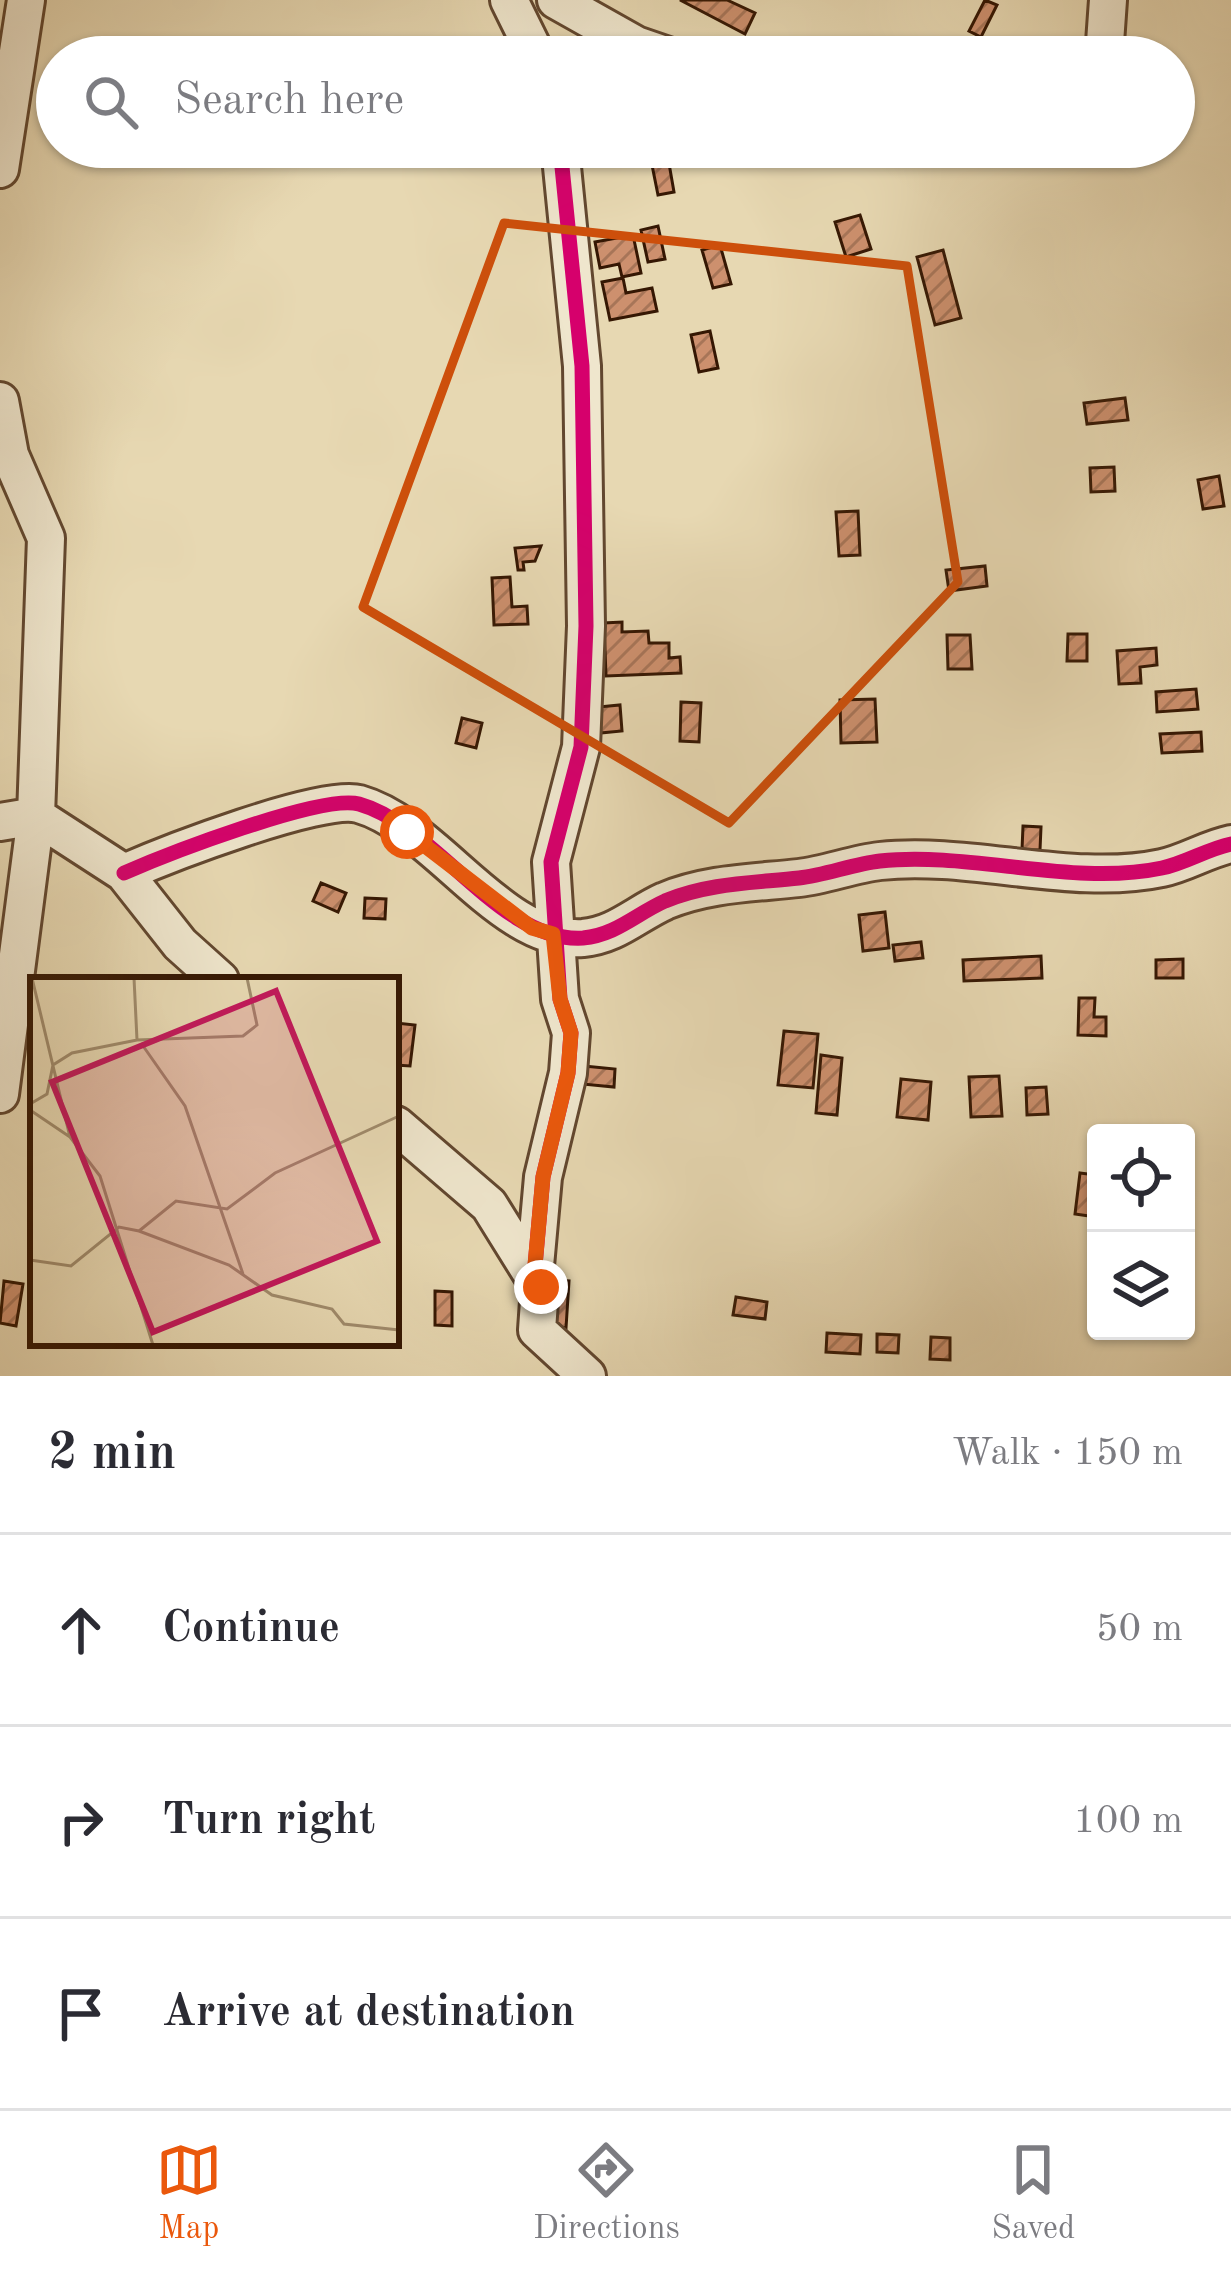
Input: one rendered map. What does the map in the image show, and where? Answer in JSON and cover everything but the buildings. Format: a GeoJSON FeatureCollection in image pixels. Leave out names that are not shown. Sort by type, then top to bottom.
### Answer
{"type":"FeatureCollection","features":[{"type":"Feature","properties":{"kind":"street"},"geometry":{"type":"LineString","coordinates":[[0,169],[26,0]]}},
{"type":"Feature","properties":{"kind":"street"},"geometry":{"type":"LineString","coordinates":[[509,0],[527,36]]}},
{"type":"Feature","properties":{"kind":"street"},"geometry":{"type":"LineString","coordinates":[[556,0],[620,36]]}},
{"type":"Feature","properties":{"kind":"street"},"geometry":{"type":"LineString","coordinates":[[1105,36],[1108,0]]}},
{"type":"Feature","properties":{"kind":"street"},"geometry":{"type":"LineString","coordinates":[[534,1276],[543,1177],[568,1073],[571,1033],[560,999],[551,862],[581,747],[586,626],[582,366],[562,168]]}},
{"type":"Feature","properties":{"kind":"street"},"geometry":{"type":"LineString","coordinates":[[0,401],[10,455],[46,538],[18,819],[0,1094]]}},
{"type":"Feature","properties":{"kind":"street"},"geometry":{"type":"LineString","coordinates":[[124,873],[178,849],[304,811],[357,803],[428,846],[532,928],[582,938],[619,930],[666,901],[740,881],[802,878],[882,860],[1064,871],[1161,868],[1231,844]]}},
{"type":"Feature","properties":{"kind":"street"},"geometry":{"type":"LineString","coordinates":[[18,819],[124,873],[180,944],[217,977]]}},
{"type":"Feature","properties":{"kind":"street"},"geometry":{"type":"LineString","coordinates":[[399,1128],[489,1205],[541,1287],[537,1330],[586,1376]]}},
{"type":"Feature","properties":{"kind":"highlighted area"},"geometry":{"type":"Polygon","coordinates":[[[504,223],[907,266],[958,582],[729,823],[363,607],[504,223]]]}},
{"type":"Feature","properties":{"kind":"cycle path"},"geometry":{"type":"LineString","coordinates":[[534,1277],[543,1177],[568,1073],[571,1033],[560,999],[551,862],[581,747],[586,626],[582,366],[562,168]]}},
{"type":"Feature","properties":{"kind":"cycle path"},"geometry":{"type":"LineString","coordinates":[[124,873],[279,817],[340,803],[359,804],[415,835],[524,922],[553,935],[583,938],[606,933],[665,901],[698,891],[809,877],[870,862],[914,859],[1128,873],[1171,866],[1231,844]]}},
{"type":"Feature","properties":{"kind":"route"},"geometry":{"type":"LineString","coordinates":[[407,832],[532,928],[553,934],[560,999],[571,1033],[568,1073],[543,1177],[534,1276],[541,1287]]}}]}
